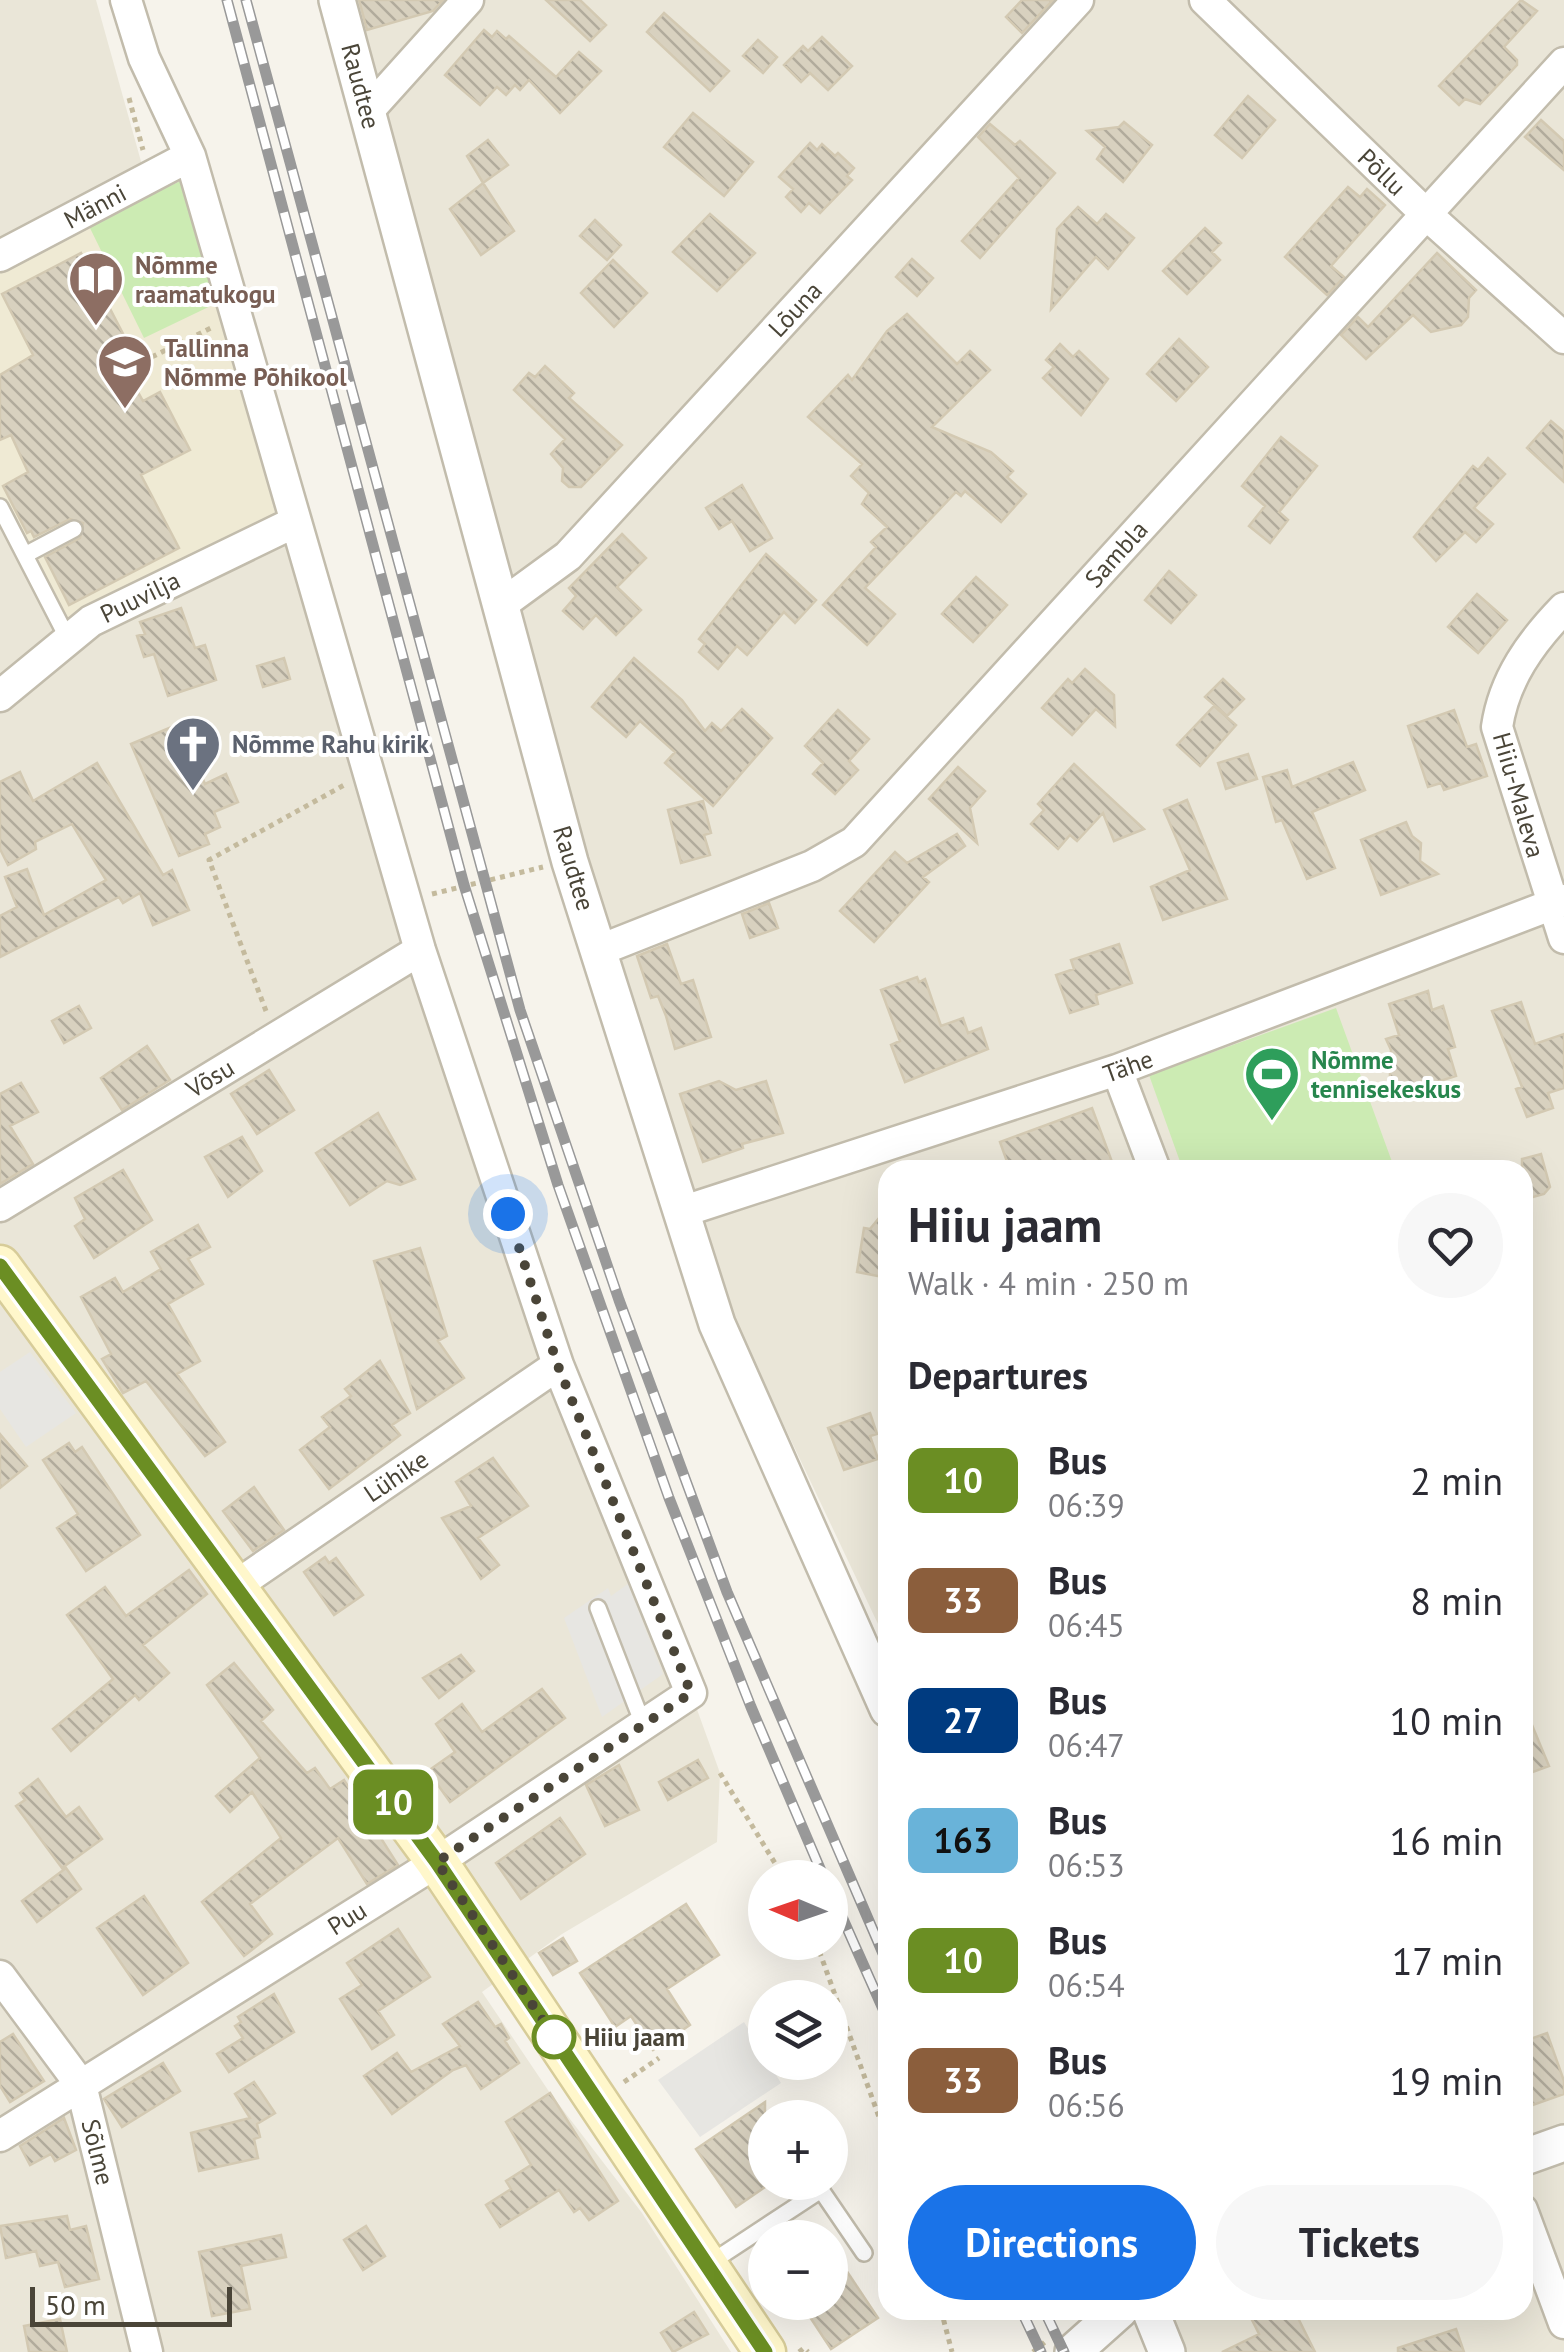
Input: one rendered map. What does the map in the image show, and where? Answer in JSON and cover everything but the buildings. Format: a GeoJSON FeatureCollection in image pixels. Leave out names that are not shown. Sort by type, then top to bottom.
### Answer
{"type":"FeatureCollection","features":[{"type":"Feature","properties":{"kind":"main road"},"geometry":{"type":"LineString","coordinates":[[6,1288],[437,1862],[766,2352]]}},
{"type":"Feature","properties":{"kind":"street"},"geometry":{"type":"LineString","coordinates":[[126,0],[144,58],[190,156],[420,950],[558,1366]]}},
{"type":"Feature","properties":{"kind":"street","name":"Raudtee"},"geometry":{"type":"LineString","coordinates":[[337,0],[570,862],[717,1324],[878,1686]]}},
{"type":"Feature","properties":{"kind":"street"},"geometry":{"type":"LineString","coordinates":[[368,111],[468,0]]}},
{"type":"Feature","properties":{"kind":"street","name":"Lõuna"},"geometry":{"type":"LineString","coordinates":[[501,605],[568,556],[1078,0]]}},
{"type":"Feature","properties":{"kind":"street","name":"Põllu"},"geometry":{"type":"LineString","coordinates":[[1205,0],[1426,214],[1564,338]]}},
{"type":"Feature","properties":{"kind":"street","name":"Sambla"},"geometry":{"type":"LineString","coordinates":[[600,950],[812,866],[854,842],[1564,63]]}},
{"type":"Feature","properties":{"kind":"street","name":"Männi"},"geometry":{"type":"LineString","coordinates":[[0,256],[190,156]]}},
{"type":"Feature","properties":{"kind":"street","name":"Puuvilja"},"geometry":{"type":"LineString","coordinates":[[0,696],[91,622],[294,522]]}},
{"type":"Feature","properties":{"kind":"street","name":"Hiiu-Maleva"},"geometry":{"type":"LineString","coordinates":[[1564,608],[1535,638],[1510,681],[1502,696],[1497,727],[1558,902],[1564,938]]}},
{"type":"Feature","properties":{"kind":"street","name":"Tähe"},"geometry":{"type":"LineString","coordinates":[[684,1211],[1117,1070],[1558,902]]}},
{"type":"Feature","properties":{"kind":"street","name":"Võsu"},"geometry":{"type":"LineString","coordinates":[[0,1206],[420,950]]}},
{"type":"Feature","properties":{"kind":"street"},"geometry":{"type":"LineString","coordinates":[[1117,1070],[1150,1160]]}},
{"type":"Feature","properties":{"kind":"street","name":"Lühike"},"geometry":{"type":"LineString","coordinates":[[234,1587],[558,1366]]}},
{"type":"Feature","properties":{"kind":"street","name":"Puu"},"geometry":{"type":"LineString","coordinates":[[0,2136],[437,1862],[691,1693],[558,1366]]}},
{"type":"Feature","properties":{"kind":"street","name":"Sõlme"},"geometry":{"type":"LineString","coordinates":[[0,1976],[81,2084],[147,2352]]}},
{"type":"Feature","properties":{"kind":"street"},"geometry":{"type":"LineString","coordinates":[[1533,2154],[1564,2143]]}},
{"type":"Feature","properties":{"kind":"street"},"geometry":{"type":"LineString","coordinates":[[1533,2240],[1564,2323]]}},
{"type":"Feature","properties":{"kind":"street"},"geometry":{"type":"LineString","coordinates":[[1073,2352],[1109,2320]]}},
{"type":"Feature","properties":{"kind":"street"},"geometry":{"type":"LineString","coordinates":[[1154,2320],[1167,2352]]}},
{"type":"Feature","properties":{"kind":"lane"},"geometry":{"type":"LineString","coordinates":[[0,507],[68,640]]}},
{"type":"Feature","properties":{"kind":"lane"},"geometry":{"type":"LineString","coordinates":[[25,556],[74,529]]}},
{"type":"Feature","properties":{"kind":"lane"},"geometry":{"type":"LineString","coordinates":[[598,1608],[644,1724]]}},
{"type":"Feature","properties":{"kind":"lane"},"geometry":{"type":"LineString","coordinates":[[706,2265],[820,2190],[864,2253]]}},
{"type":"Feature","properties":{"kind":"path"},"geometry":{"type":"LineString","coordinates":[[126,370],[236,316]]}},
{"type":"Feature","properties":{"kind":"path"},"geometry":{"type":"LineString","coordinates":[[276,1038],[209,860],[367,772]]}},
{"type":"Feature","properties":{"kind":"path"},"geometry":{"type":"LineString","coordinates":[[464,885],[570,862]]}},
{"type":"Feature","properties":{"kind":"path"},"geometry":{"type":"LineString","coordinates":[[720,1774],[773,1860]]}},
{"type":"Feature","properties":{"kind":"path"},"geometry":{"type":"LineString","coordinates":[[822,1960],[878,2114]]}},
{"type":"Feature","properties":{"kind":"path"},"geometry":{"type":"LineString","coordinates":[[944,2320],[952,2352]]}},
{"type":"Feature","properties":{"kind":"path"},"geometry":{"type":"LineString","coordinates":[[799,2352],[804,2348],[808,2352]]}},
{"type":"Feature","properties":{"kind":"shaded area"},"geometry":{"type":"Polygon","coordinates":[[[0,0],[96,0],[142,165],[190,156],[405,902],[720,1773],[717,1842],[562,1934],[482,1992],[550,2093],[642,2213],[731,2352],[0,2352],[0,0]]]}},
{"type":"Feature","properties":{"kind":"shaded area"},"geometry":{"type":"Polygon","coordinates":[[[337,0],[1564,0],[1564,2352],[1170,2352],[1156,2320],[1533,2320],[1533,1160],[878,1160],[878,1624],[735,1322],[608,931],[337,0]]]}},
{"type":"Feature","properties":{"kind":"shaded area","name":"Tallinna Nõmme Põhikool"},"geometry":{"type":"Polygon","coordinates":[[[88,224],[221,301],[277,521],[59,637],[0,526],[0,270],[88,224]]]}},
{"type":"Feature","properties":{"kind":"shaded area"},"geometry":{"type":"Polygon","coordinates":[[[30,1352],[76,1413],[26,1447],[0,1409],[0,1372],[30,1352]]]}},
{"type":"Feature","properties":{"kind":"shaded area"},"geometry":{"type":"Polygon","coordinates":[[[628,1584],[663,1674],[602,1717],[564,1618],[608,1588],[611,1596],[628,1584]]]}},
{"type":"Feature","properties":{"kind":"shaded area"},"geometry":{"type":"Polygon","coordinates":[[[744,2022],[748,2029],[748,2080],[781,2083],[756,2100],[748,2100],[748,2105],[700,2137],[658,2080],[744,2022]]]}},
{"type":"Feature","properties":{"kind":"green space"},"geometry":{"type":"Polygon","coordinates":[[[185,179],[221,301],[144,338],[88,224],[185,179]]]}},
{"type":"Feature","properties":{"kind":"green space","name":"Nõmme tennisekeskus"},"geometry":{"type":"Polygon","coordinates":[[[1336,1008],[1391,1160],[1179,1160],[1149,1075],[1336,1008]]]}},
{"type":"Feature","properties":{"kind":"railway"},"geometry":{"type":"LineString","coordinates":[[227,0],[464,885],[558,1185],[669,1498],[816,1860]]}},
{"type":"Feature","properties":{"kind":"railway"},"geometry":{"type":"LineString","coordinates":[[246,0],[520,1010],[619,1300],[727,1592],[878,1942]]}},
{"type":"Feature","properties":{"kind":"railway"},"geometry":{"type":"LineString","coordinates":[[848,1930],[878,1998]]}},
{"type":"Feature","properties":{"kind":"railway"},"geometry":{"type":"LineString","coordinates":[[1026,2320],[1041,2352]]}},
{"type":"Feature","properties":{"kind":"railway"},"geometry":{"type":"LineString","coordinates":[[1049,2320],[1064,2352]]}},
{"type":"Feature","properties":{"kind":"bus line","name":"10"},"geometry":{"type":"LineString","coordinates":[[0,1266],[437,1862],[765,2352]]}},
{"type":"Feature","properties":{"kind":"place","name":"Nõmme raamatukogu"},"geometry":{"type":"Point","coordinates":[96,328]}},
{"type":"Feature","properties":{"kind":"place","name":"Tallinna Nõmme Põhikool"},"geometry":{"type":"Point","coordinates":[125,411]}},
{"type":"Feature","properties":{"kind":"place","name":"Nõmme Rahu kirik"},"geometry":{"type":"Point","coordinates":[193,793]}},
{"type":"Feature","properties":{"kind":"place","name":"Nõmme tennisekeskus"},"geometry":{"type":"Point","coordinates":[1272,1123]}},
{"type":"Feature","properties":{"kind":"place","name":"Hiiu jaam"},"geometry":{"type":"Point","coordinates":[554,2037]}},
{"type":"Feature","properties":{"kind":"route"},"geometry":{"type":"LineString","coordinates":[[508,1214],[558,1366],[691,1693],[437,1862],[554,2037]]}}]}
